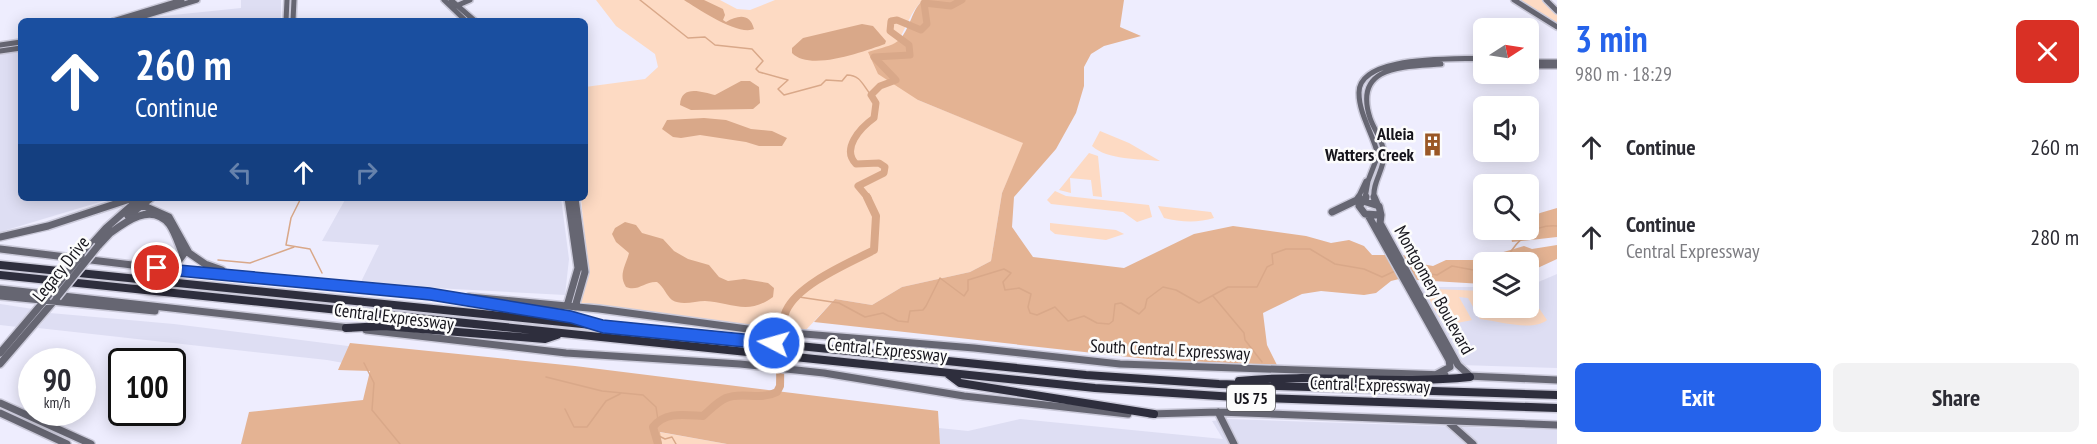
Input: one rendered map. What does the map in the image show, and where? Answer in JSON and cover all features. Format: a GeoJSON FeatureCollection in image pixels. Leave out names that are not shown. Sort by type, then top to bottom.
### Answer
{"type":"FeatureCollection","features":[{"type":"Feature","properties":{"kind":"highway","name":"Central Expressway"},"geometry":{"type":"LineString","coordinates":[[0,265],[1086,375],[1219,384],[1557,395]]}},
{"type":"Feature","properties":{"kind":"highway","name":"Central Expressway"},"geometry":{"type":"LineString","coordinates":[[0,275],[947,373],[1198,395],[1557,408]]}},
{"type":"Feature","properties":{"kind":"highway"},"geometry":{"type":"LineString","coordinates":[[430,294],[571,317],[603,327]]}},
{"type":"Feature","properties":{"kind":"highway"},"geometry":{"type":"LineString","coordinates":[[346,328],[384,326],[544,339],[562,333]]}},
{"type":"Feature","properties":{"kind":"highway"},"geometry":{"type":"LineString","coordinates":[[947,373],[960,382],[1154,414]]}},
{"type":"Feature","properties":{"kind":"highway"},"geometry":{"type":"LineString","coordinates":[[1219,384],[1263,378],[1304,376],[1433,380],[1470,376]]}},
{"type":"Feature","properties":{"kind":"main road"},"geometry":{"type":"LineString","coordinates":[[123,18],[182,0]]}},
{"type":"Feature","properties":{"kind":"main road"},"geometry":{"type":"LineString","coordinates":[[138,18],[197,0]]}},
{"type":"Feature","properties":{"kind":"main road"},"geometry":{"type":"LineString","coordinates":[[285,18],[286,0]]}},
{"type":"Feature","properties":{"kind":"main road"},"geometry":{"type":"LineString","coordinates":[[293,18],[294,0]]}},
{"type":"Feature","properties":{"kind":"main road"},"geometry":{"type":"LineString","coordinates":[[444,0],[471,18]]}},
{"type":"Feature","properties":{"kind":"main road"},"geometry":{"type":"LineString","coordinates":[[451,0],[464,18]]}},
{"type":"Feature","properties":{"kind":"main road"},"geometry":{"type":"LineString","coordinates":[[455,7],[470,0]]}},
{"type":"Feature","properties":{"kind":"main road"},"geometry":{"type":"LineString","coordinates":[[1514,0],[1557,27]]}},
{"type":"Feature","properties":{"kind":"main road"},"geometry":{"type":"LineString","coordinates":[[1546,0],[1557,11]]}},
{"type":"Feature","properties":{"kind":"main road"},"geometry":{"type":"LineString","coordinates":[[2,48],[18,43]]}},
{"type":"Feature","properties":{"kind":"main road"},"geometry":{"type":"LineString","coordinates":[[2,48],[18,48]]}},
{"type":"Feature","properties":{"kind":"main road"},"geometry":{"type":"LineString","coordinates":[[1377,204],[1365,201],[1369,178],[1378,155],[1359,104],[1358,92],[1363,78],[1389,64],[1473,60]]}},
{"type":"Feature","properties":{"kind":"main road"},"geometry":{"type":"LineString","coordinates":[[1377,204],[1372,197],[1382,166],[1384,151],[1365,105],[1365,90],[1369,82],[1379,74],[1397,68],[1473,61]]}},
{"type":"Feature","properties":{"kind":"main road"},"geometry":{"type":"LineString","coordinates":[[1539,63],[1557,62]]}},
{"type":"Feature","properties":{"kind":"main road"},"geometry":{"type":"LineString","coordinates":[[1539,65],[1557,66]]}},
{"type":"Feature","properties":{"kind":"main road"},"geometry":{"type":"LineString","coordinates":[[1332,212],[1357,200],[1363,184],[1369,178]]}},
{"type":"Feature","properties":{"kind":"main road"},"geometry":{"type":"LineString","coordinates":[[0,237],[137,201],[173,221],[184,247],[199,260],[237,274]]}},
{"type":"Feature","properties":{"kind":"main road","name":"Legacy Drive"},"geometry":{"type":"LineString","coordinates":[[3,351],[137,201]]}},
{"type":"Feature","properties":{"kind":"main road","name":"Legacy Drive"},"geometry":{"type":"LineString","coordinates":[[0,364],[13,350],[90,245],[137,201]]}},
{"type":"Feature","properties":{"kind":"main road"},"geometry":{"type":"LineString","coordinates":[[569,201],[585,272],[571,307]]}},
{"type":"Feature","properties":{"kind":"main road"},"geometry":{"type":"LineString","coordinates":[[575,201],[578,241]]}},
{"type":"Feature","properties":{"kind":"main road","name":"Montgomery Boulevard"},"geometry":{"type":"LineString","coordinates":[[1365,201],[1359,206],[1368,215],[1395,255]]}},
{"type":"Feature","properties":{"kind":"main road","name":"Montgomery Boulevard"},"geometry":{"type":"LineString","coordinates":[[1377,204],[1382,210],[1380,224],[1395,255],[1459,367],[1470,376]]}},
{"type":"Feature","properties":{"kind":"main road"},"geometry":{"type":"LineString","coordinates":[[109,234],[140,215],[150,214],[168,223],[183,255],[177,263],[157,268]]}},
{"type":"Feature","properties":{"kind":"main road"},"geometry":{"type":"LineString","coordinates":[[1368,215],[1381,215]]}},
{"type":"Feature","properties":{"kind":"main road","name":"Central Expressway"},"geometry":{"type":"LineString","coordinates":[[0,249],[157,268],[571,307],[782,333]]}},
{"type":"Feature","properties":{"kind":"main road","name":"Central Expressway"},"geometry":{"type":"LineString","coordinates":[[0,289],[577,354],[750,365],[964,396],[1154,414]]}},
{"type":"Feature","properties":{"kind":"main road","name":"Montgomery Boulevard"},"geometry":{"type":"LineString","coordinates":[[1416,292],[1450,365],[1434,375]]}},
{"type":"Feature","properties":{"kind":"main road"},"geometry":{"type":"LineString","coordinates":[[0,296],[50,299],[149,311],[201,313]]}},
{"type":"Feature","properties":{"kind":"main road","name":"South Central Expressway"},"geometry":{"type":"LineString","coordinates":[[782,333],[974,348],[1120,364],[1557,380]]}},
{"type":"Feature","properties":{"kind":"main road"},"geometry":{"type":"LineString","coordinates":[[3,351],[13,350]]}},
{"type":"Feature","properties":{"kind":"main road"},"geometry":{"type":"LineString","coordinates":[[0,403],[91,444]]}},
{"type":"Feature","properties":{"kind":"main road"},"geometry":{"type":"LineString","coordinates":[[1154,414],[1218,412],[1557,425]]}},
{"type":"Feature","properties":{"kind":"main road"},"geometry":{"type":"LineString","coordinates":[[1218,412],[1234,444]]}},
{"type":"Feature","properties":{"kind":"main road"},"geometry":{"type":"LineString","coordinates":[[0,413],[67,444]]}},
{"type":"Feature","properties":{"kind":"main road"},"geometry":{"type":"LineString","coordinates":[[1447,421],[1473,444]]}},
{"type":"Feature","properties":{"kind":"shaded area"},"geometry":{"type":"Polygon","coordinates":[[[241,0],[281,0],[281,18],[151,18],[154,17],[241,8],[241,0]]]}},
{"type":"Feature","properties":{"kind":"shaded area"},"geometry":{"type":"Polygon","coordinates":[[[596,0],[720,0],[737,9],[750,10],[775,0],[923,0],[912,14],[897,43],[918,100],[1024,143],[1002,193],[991,261],[970,272],[902,287],[872,305],[835,299],[804,332],[580,303],[588,272],[581,201],[588,201],[588,87],[645,79],[658,67],[655,54],[616,26],[596,0]]]}},
{"type":"Feature","properties":{"kind":"shaded area"},"geometry":{"type":"Polygon","coordinates":[[[684,0],[704,0],[723,9],[725,15],[723,20],[726,22],[735,18],[747,18],[754,29],[738,29],[708,15],[684,0]]]}},
{"type":"Feature","properties":{"kind":"shaded area"},"geometry":{"type":"Polygon","coordinates":[[[923,0],[1124,0],[1120,27],[1141,36],[1104,46],[1091,54],[1084,67],[1084,86],[1076,113],[1056,149],[1014,197],[1012,227],[1033,257],[1124,268],[1194,234],[1233,226],[1306,236],[1331,243],[1349,240],[1364,246],[1372,255],[1404,255],[1411,262],[1433,266],[1446,260],[1473,260],[1473,283],[1399,279],[1391,281],[1376,293],[1364,295],[1321,291],[1302,294],[1263,313],[1267,345],[1277,365],[1157,360],[814,322],[835,299],[872,305],[902,287],[970,272],[991,261],[1002,193],[1023,143],[918,100],[878,74],[868,52],[895,43],[900,39],[923,0]]]}},
{"type":"Feature","properties":{"kind":"shaded area"},"geometry":{"type":"Polygon","coordinates":[[[1518,0],[1544,0],[1557,13],[1557,25],[1518,0]]]}},
{"type":"Feature","properties":{"kind":"shaded area"},"geometry":{"type":"Polygon","coordinates":[[[862,24],[873,26],[886,41],[885,44],[852,55],[824,60],[811,61],[792,53],[792,48],[803,38],[862,24]]]}},
{"type":"Feature","properties":{"kind":"shaded area"},"geometry":{"type":"Polygon","coordinates":[[[18,50],[18,201],[103,201],[0,232],[0,53],[18,50]]]}},
{"type":"Feature","properties":{"kind":"shaded area"},"geometry":{"type":"Polygon","coordinates":[[[741,81],[750,81],[759,87],[760,103],[753,109],[691,110],[680,105],[681,98],[688,92],[698,91],[715,95],[741,81]]]}},
{"type":"Feature","properties":{"kind":"shaded area"},"geometry":{"type":"Polygon","coordinates":[[[704,118],[726,120],[751,129],[772,131],[787,138],[782,146],[759,146],[700,135],[673,137],[662,129],[667,120],[704,118]]]}},
{"type":"Feature","properties":{"kind":"shaded area"},"geometry":{"type":"Polygon","coordinates":[[[1100,131],[1129,143],[1160,161],[1124,158],[1098,151],[1092,146],[1100,131]]]}},
{"type":"Feature","properties":{"kind":"shaded area"},"geometry":{"type":"Polygon","coordinates":[[[1089,153],[1098,156],[1102,197],[1093,196],[1091,180],[1070,178],[1071,193],[1059,190],[1089,153]]]}},
{"type":"Feature","properties":{"kind":"shaded area"},"geometry":{"type":"Polygon","coordinates":[[[1055,191],[1066,196],[1149,205],[1152,217],[1137,222],[1123,212],[1051,204],[1047,200],[1055,191]]]}},
{"type":"Feature","properties":{"kind":"shaded area"},"geometry":{"type":"Polygon","coordinates":[[[344,201],[561,201],[569,259],[565,295],[360,284],[379,245],[322,241],[344,201]]]}},
{"type":"Feature","properties":{"kind":"shaded area"},"geometry":{"type":"Polygon","coordinates":[[[1158,206],[1211,212],[1214,218],[1183,221],[1164,218],[1158,206]]]}},
{"type":"Feature","properties":{"kind":"shaded area"},"geometry":{"type":"Polygon","coordinates":[[[1557,208],[1557,237],[1539,239],[1540,213],[1557,208]]]}},
{"type":"Feature","properties":{"kind":"shaded area"},"geometry":{"type":"Polygon","coordinates":[[[625,222],[636,225],[642,233],[663,239],[674,251],[688,259],[709,265],[719,277],[728,281],[744,279],[768,283],[774,288],[773,297],[764,303],[747,307],[705,301],[680,303],[672,300],[657,282],[634,288],[626,287],[623,270],[629,253],[616,242],[612,234],[615,228],[625,222]]]}},
{"type":"Feature","properties":{"kind":"shaded area"},"geometry":{"type":"Polygon","coordinates":[[[1050,223],[1116,230],[1124,234],[1106,240],[1055,234],[1050,230],[1050,223]]]}},
{"type":"Feature","properties":{"kind":"shaded area"},"geometry":{"type":"Polygon","coordinates":[[[1557,245],[1557,259],[1539,267],[1539,252],[1503,252],[1524,246],[1532,249],[1557,245]]]}},
{"type":"Feature","properties":{"kind":"shaded area"},"geometry":{"type":"Polygon","coordinates":[[[1557,274],[1557,368],[1459,365],[1417,287],[1473,287],[1473,318],[1539,318],[1539,282],[1557,274]]]}},
{"type":"Feature","properties":{"kind":"shaded area"},"geometry":{"type":"Polygon","coordinates":[[[1434,289],[1473,291],[1473,307],[1468,298],[1459,297],[1472,320],[1453,323],[1442,320],[1426,293],[1433,294],[1434,289]]]}},
{"type":"Feature","properties":{"kind":"shaded area"},"geometry":{"type":"Polygon","coordinates":[[[0,304],[33,309],[18,327],[0,325],[0,304]]]}},
{"type":"Feature","properties":{"kind":"shaded area"},"geometry":{"type":"Polygon","coordinates":[[[1539,308],[1547,320],[1533,325],[1524,325],[1480,319],[1539,318],[1539,308]]]}},
{"type":"Feature","properties":{"kind":"shaded area"},"geometry":{"type":"Polygon","coordinates":[[[50,313],[174,324],[348,346],[410,375],[327,360],[38,328],[50,313]]]}},
{"type":"Feature","properties":{"kind":"shaded area"},"geometry":{"type":"Polygon","coordinates":[[[350,343],[575,366],[938,411],[940,444],[727,444],[660,432],[662,444],[241,444],[249,412],[363,400],[370,371],[338,370],[350,343]]]}},
{"type":"Feature","properties":{"kind":"shaded area"},"geometry":{"type":"Polygon","coordinates":[[[1020,419],[1223,439],[1212,421],[1228,419],[1557,430],[1557,444],[940,444],[939,428],[968,431],[1020,419]]]}},
{"type":"Feature","properties":{"kind":"shaded area"},"geometry":{"type":"Polygon","coordinates":[[[659,432],[727,444],[662,444],[659,432]]]}},
{"type":"Feature","properties":{"kind":"waterway"},"geometry":{"type":"LineString","coordinates":[[640,0],[688,38],[705,37],[715,45],[752,49],[763,61],[756,69],[759,72],[788,80],[778,89],[784,95],[821,85],[826,80],[842,81],[847,75],[859,79],[871,95]]}},
{"type":"Feature","properties":{"kind":"waterway"},"geometry":{"type":"LineString","coordinates":[[868,198],[858,186],[884,173],[885,167],[879,163],[856,164],[852,158],[851,145],[863,127],[874,118],[876,103],[871,95],[880,86],[896,80],[874,57],[910,55],[909,45],[890,31],[891,21],[897,20],[921,30],[927,24],[924,3],[951,6],[962,0]]}},
{"type":"Feature","properties":{"kind":"waterway"},"geometry":{"type":"LineString","coordinates":[[658,444],[653,427],[663,418],[676,415],[703,416],[717,404],[732,396],[764,396],[777,392],[780,386],[781,329],[786,311],[792,301],[825,275],[874,250],[876,216],[867,197]]}},
{"type":"Feature","properties":{"kind":"waterway"},"geometry":{"type":"LineString","coordinates":[[300,201],[291,218],[286,245],[310,249],[322,273]]}},
{"type":"Feature","properties":{"kind":"waterway"},"geometry":{"type":"LineString","coordinates":[[1510,252],[1526,235],[1533,231],[1548,226],[1557,226]]}},
{"type":"Feature","properties":{"kind":"waterway"},"geometry":{"type":"LineString","coordinates":[[218,260],[250,263],[294,247]]}},
{"type":"Feature","properties":{"kind":"waterway"},"geometry":{"type":"LineString","coordinates":[[799,297],[839,303],[865,317],[883,313],[898,321],[908,322],[910,311],[923,310],[926,306],[940,278],[964,296],[968,290],[968,280],[1004,269],[1011,273],[1003,282],[1005,290],[1019,288],[1031,294],[1028,307],[1030,313],[1037,315],[1055,307],[1068,321],[1084,316],[1097,323],[1109,324],[1113,321],[1115,304],[1121,303],[1139,314],[1145,308],[1147,299],[1163,287],[1176,290],[1199,303],[1228,287],[1257,287],[1267,267],[1273,264],[1272,254],[1286,249],[1310,249],[1335,264],[1364,269],[1382,277],[1395,271]]}},
{"type":"Feature","properties":{"kind":"waterway"},"geometry":{"type":"LineString","coordinates":[[1408,270],[1437,275],[1452,266],[1473,270]]}},
{"type":"Feature","properties":{"kind":"waterway"},"geometry":{"type":"LineString","coordinates":[[1213,296],[1244,333],[1245,340],[1262,362]]}},
{"type":"Feature","properties":{"kind":"waterway"},"geometry":{"type":"LineString","coordinates":[[364,363],[374,383],[372,410],[400,444]]}},
{"type":"Feature","properties":{"kind":"waterway"},"geometry":{"type":"LineString","coordinates":[[546,377],[602,391],[643,395],[656,407],[658,420]]}},
{"type":"Feature","properties":{"kind":"waterway"},"geometry":{"type":"LineString","coordinates":[[565,409],[574,427],[587,427],[606,401],[620,394]]}},
{"type":"Feature","properties":{"kind":"waterway"},"geometry":{"type":"LineString","coordinates":[[655,434],[665,439],[672,437],[676,444]]}},
{"type":"Feature","properties":{"kind":"place","name":"Alleia Watters Creek"},"geometry":{"type":"Point","coordinates":[1432,144]}},
{"type":"Feature","properties":{"kind":"route"},"geometry":{"type":"LineString","coordinates":[[157,268],[430,294],[571,317],[603,327],[774,343]]}}]}
